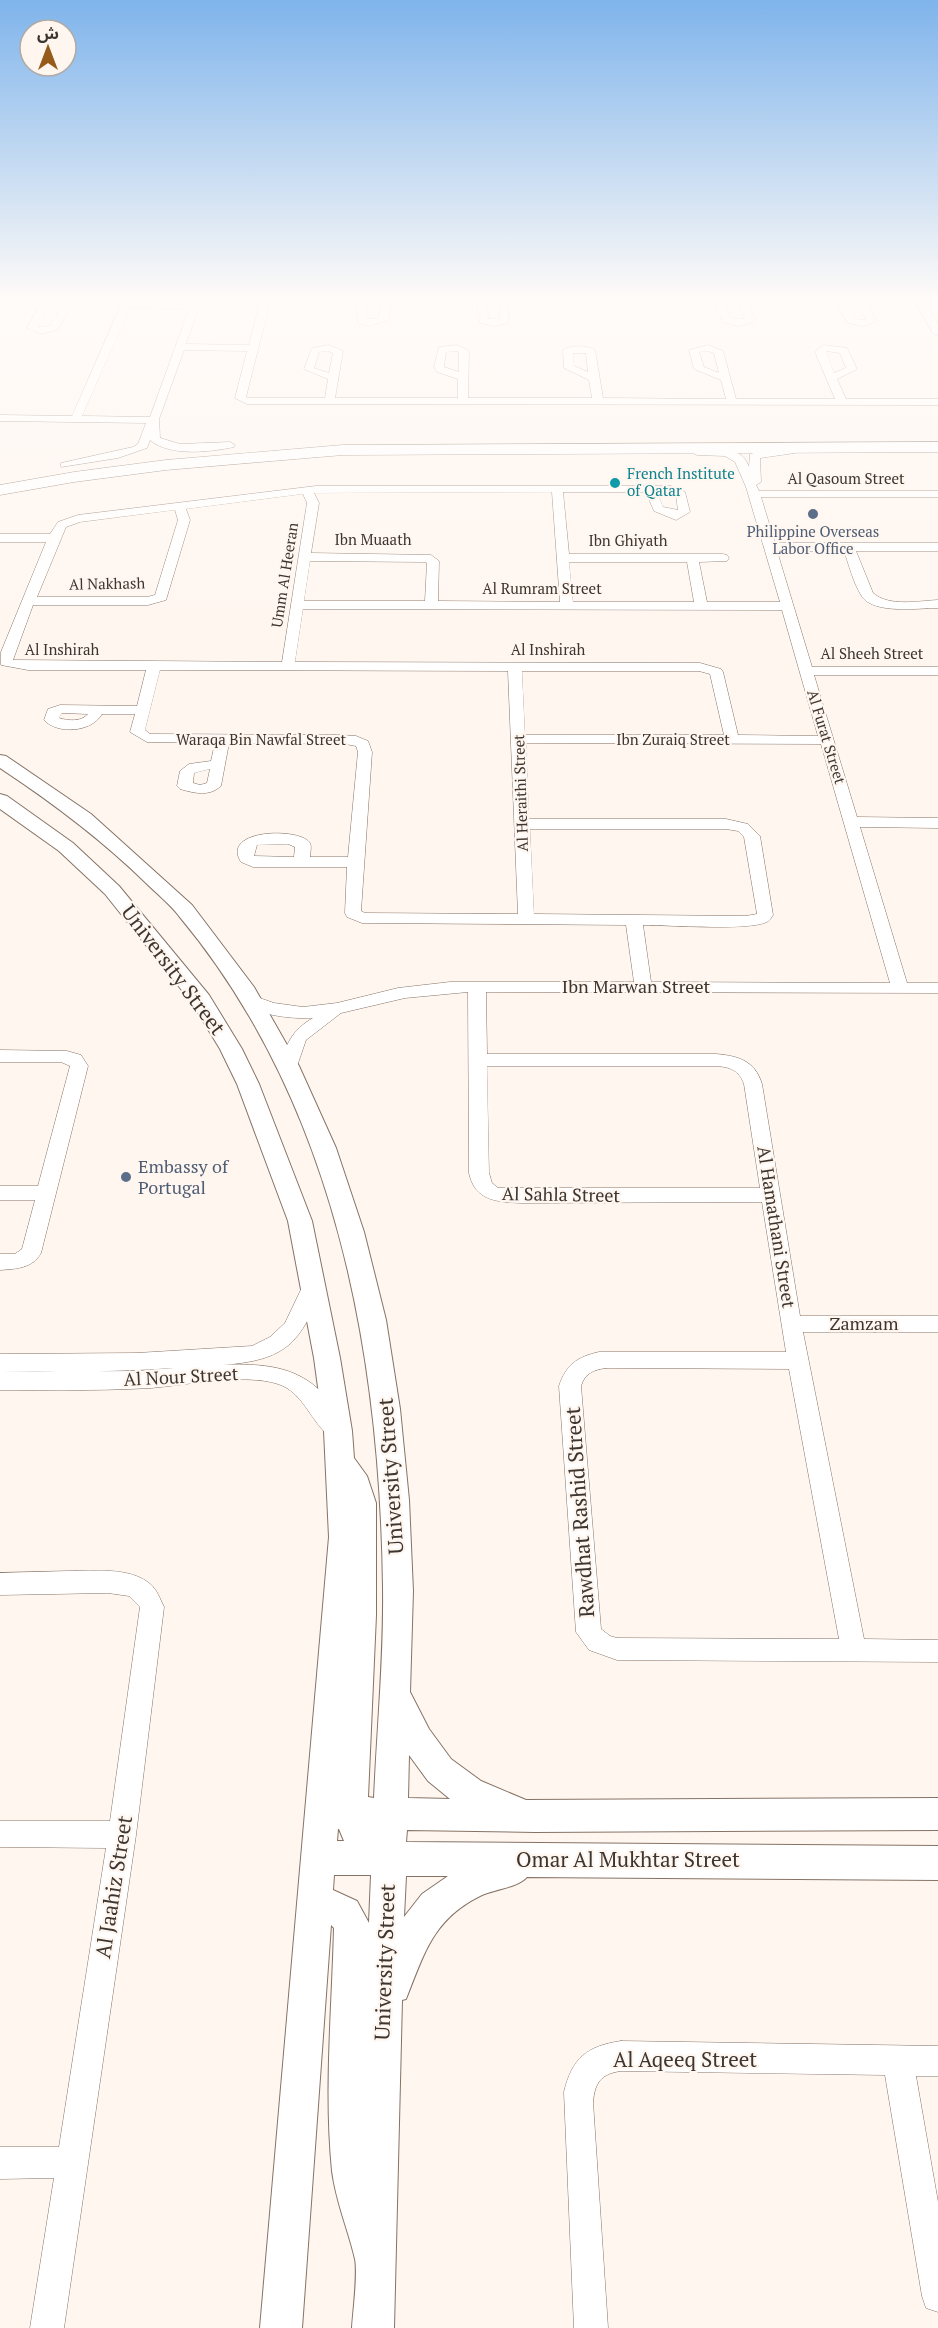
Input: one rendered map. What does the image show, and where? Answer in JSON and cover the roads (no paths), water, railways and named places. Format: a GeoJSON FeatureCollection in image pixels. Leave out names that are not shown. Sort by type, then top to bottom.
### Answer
{"type":"FeatureCollection","features":[{"type":"Feature","properties":{"kind":"highway"},"geometry":{"type":"LineString","coordinates":[[0,476],[65,465],[230,445],[410,436],[938,438]]}},
{"type":"Feature","properties":{"kind":"highway"},"geometry":{"type":"LineString","coordinates":[[0,490],[141,468],[283,454],[400,449],[938,447]]}},
{"type":"Feature","properties":{"kind":"main road","name":"University Street"},"geometry":{"type":"LineString","coordinates":[[0,760],[73,809],[132,857],[187,912],[251,1000],[289,1068],[326,1153],[360,1256],[379,1350],[388,1412],[397,1515],[398,1590],[373,2328]]}},
{"type":"Feature","properties":{"kind":"main road","name":"University Street"},"geometry":{"type":"LineString","coordinates":[[0,800],[66,847],[91,869],[135,917],[201,1000],[231,1049],[277,1154],[300,1221],[338,1431],[340,1463],[348,1470],[357,1484],[362,1503],[361,1615],[336,1814]]}},
{"type":"Feature","properties":{"kind":"main road"},"geometry":{"type":"LineString","coordinates":[[394,1692],[418,1743],[428,1760],[442,1774],[478,1797],[535,1816]]}},
{"type":"Feature","properties":{"kind":"main road"},"geometry":{"type":"LineString","coordinates":[[336,1814],[535,1816],[938,1814]]}},
{"type":"Feature","properties":{"kind":"main road"},"geometry":{"type":"LineString","coordinates":[[281,2328],[318,1858],[336,1814]]}},
{"type":"Feature","properties":{"kind":"main road"},"geometry":{"type":"LineString","coordinates":[[336,1814],[388,1858]]}},
{"type":"Feature","properties":{"kind":"main road","name":"Omar Al Mukhtar Street"},"geometry":{"type":"LineString","coordinates":[[318,1858],[938,1863]]}},
{"type":"Feature","properties":{"kind":"main road"},"geometry":{"type":"LineString","coordinates":[[384,2016],[402,1956],[413,1932],[427,1912],[451,1891],[472,1881],[503,1870],[549,1860]]}},
{"type":"Feature","properties":{"kind":"main road"},"geometry":{"type":"LineString","coordinates":[[313,1912],[331,1906],[342,1910],[352,1924],[348,2096],[352,2174],[365,2235],[375,2261]]}},
{"type":"Feature","properties":{"kind":"street"},"geometry":{"type":"LineString","coordinates":[[76,418],[81,407]]}},
{"type":"Feature","properties":{"kind":"street"},"geometry":{"type":"LineString","coordinates":[[65,465],[139,449],[143,446],[159,407]]}},
{"type":"Feature","properties":{"kind":"street"},"geometry":{"type":"LineString","coordinates":[[0,418],[154,419]]}},
{"type":"Feature","properties":{"kind":"street"},"geometry":{"type":"LineString","coordinates":[[154,419],[155,439],[163,444],[230,445]]}},
{"type":"Feature","properties":{"kind":"street","name":"Al Furat Street"},"geometry":{"type":"LineString","coordinates":[[754,490],[753,456],[809,448]]}},
{"type":"Feature","properties":{"kind":"street","name":"Al Furat Street"},"geometry":{"type":"LineString","coordinates":[[640,449],[730,455],[741,461],[744,474],[754,490],[805,671],[900,988]]}},
{"type":"Feature","properties":{"kind":"street"},"geometry":{"type":"LineString","coordinates":[[557,489],[567,605]]}},
{"type":"Feature","properties":{"kind":"street","name":"Al Inshirah"},"geometry":{"type":"LineString","coordinates":[[650,489],[307,490],[78,519],[63,525],[54,538],[6,657],[9,664],[154,667],[707,668],[714,670],[717,676],[732,740]]}},
{"type":"Feature","properties":{"kind":"street","name":"Umm Al Heeran"},"geometry":{"type":"LineString","coordinates":[[288,667],[313,503],[307,490]]}},
{"type":"Feature","properties":{"kind":"street","name":"Al Qasoum Street"},"geometry":{"type":"LineString","coordinates":[[754,490],[938,494]]}},
{"type":"Feature","properties":{"kind":"street","name":"Al Nakhash"},"geometry":{"type":"LineString","coordinates":[[28,601],[139,601],[161,597],[184,520],[179,506]]}},
{"type":"Feature","properties":{"kind":"street"},"geometry":{"type":"LineString","coordinates":[[0,538],[54,538]]}},
{"type":"Feature","properties":{"kind":"street"},"geometry":{"type":"LineString","coordinates":[[770,547],[938,547]]}},
{"type":"Feature","properties":{"kind":"street"},"geometry":{"type":"LineString","coordinates":[[849,547],[867,595],[872,601],[883,604],[938,604]]}},
{"type":"Feature","properties":{"kind":"street","name":"Ibn Muaath"},"geometry":{"type":"LineString","coordinates":[[305,557],[427,558],[433,561],[431,605]]}},
{"type":"Feature","properties":{"kind":"street","name":"Ibn Ghiyath"},"geometry":{"type":"LineString","coordinates":[[564,558],[723,558]]}},
{"type":"Feature","properties":{"kind":"street","name":"Ibn Ghiyath"},"geometry":{"type":"LineString","coordinates":[[692,558],[701,606]]}},
{"type":"Feature","properties":{"kind":"street","name":"Al Rumram Street"},"geometry":{"type":"LineString","coordinates":[[297,605],[787,606]]}},
{"type":"Feature","properties":{"kind":"street"},"geometry":{"type":"LineString","coordinates":[[0,632],[17,632]]}},
{"type":"Feature","properties":{"kind":"street","name":"Waraqa Bin Nawfal Street"},"geometry":{"type":"LineString","coordinates":[[154,667],[137,732],[147,738],[340,739],[356,740],[363,744],[365,752],[354,862],[352,909],[362,918],[746,921],[762,918],[765,910],[750,832],[743,827],[726,824],[522,824]]}},
{"type":"Feature","properties":{"kind":"street","name":"Al Heraithi Street"},"geometry":{"type":"LineString","coordinates":[[515,667],[526,919]]}},
{"type":"Feature","properties":{"kind":"street","name":"Al Sheeh Street"},"geometry":{"type":"LineString","coordinates":[[805,671],[937,672]]}},
{"type":"Feature","properties":{"kind":"street"},"geometry":{"type":"LineString","coordinates":[[97,709],[143,710]]}},
{"type":"Feature","properties":{"kind":"street"},"geometry":{"type":"LineString","coordinates":[[218,765],[223,739]]}},
{"type":"Feature","properties":{"kind":"street","name":"Ibn Zuraiq Street"},"geometry":{"type":"LineString","coordinates":[[519,739],[827,740]]}},
{"type":"Feature","properties":{"kind":"street"},"geometry":{"type":"LineString","coordinates":[[851,822],[938,823]]}},
{"type":"Feature","properties":{"kind":"street"},"geometry":{"type":"LineString","coordinates":[[302,862],[354,862]]}},
{"type":"Feature","properties":{"kind":"street"},"geometry":{"type":"LineString","coordinates":[[634,920],[643,987]]}},
{"type":"Feature","properties":{"kind":"street","name":"Ibn Marwan Street"},"geometry":{"type":"LineString","coordinates":[[251,1000],[286,1013],[337,1010],[419,990],[477,987],[938,988]]}},
{"type":"Feature","properties":{"kind":"street","name":"Al Sahla Street"},"geometry":{"type":"LineString","coordinates":[[477,987],[479,1173],[481,1184],[488,1192],[522,1196],[771,1196]]}},
{"type":"Feature","properties":{"kind":"street","name":"Ibn Marwan Street"},"geometry":{"type":"LineString","coordinates":[[289,1068],[300,1033],[337,1010]]}},
{"type":"Feature","properties":{"kind":"street"},"geometry":{"type":"LineString","coordinates":[[0,1056],[61,1056],[77,1061],[79,1066],[31,1253],[19,1261],[0,1262]]}},
{"type":"Feature","properties":{"kind":"street","name":"Al Hamathani Street"},"geometry":{"type":"LineString","coordinates":[[479,1060],[716,1060],[740,1064],[747,1069],[753,1084],[791,1324],[854,1652]]}},
{"type":"Feature","properties":{"kind":"street"},"geometry":{"type":"LineString","coordinates":[[0,1193],[47,1193]]}},
{"type":"Feature","properties":{"kind":"street","name":"Al Nour Street"},"geometry":{"type":"LineString","coordinates":[[0,1364],[137,1362],[253,1354],[267,1350],[288,1337],[300,1318],[313,1285]]}},
{"type":"Feature","properties":{"kind":"street","name":"Zamzam"},"geometry":{"type":"LineString","coordinates":[[791,1324],[938,1324]]}},
{"type":"Feature","properties":{"kind":"street","name":"Rawdhat Rashid Street"},"geometry":{"type":"LineString","coordinates":[[798,1361],[606,1360],[592,1361],[581,1366],[573,1374],[570,1386],[587,1624],[596,1641],[604,1646],[617,1649],[938,1651]]}},
{"type":"Feature","properties":{"kind":"street","name":"Al Nour Street"},"geometry":{"type":"LineString","coordinates":[[0,1381],[126,1380],[241,1373],[273,1374],[284,1376],[302,1388],[338,1431]]}},
{"type":"Feature","properties":{"kind":"street","name":"Al Jaahiz Street"},"geometry":{"type":"LineString","coordinates":[[0,1584],[110,1583],[134,1586],[147,1595],[152,1607],[122,1835],[47,2328]]}},
{"type":"Feature","properties":{"kind":"street"},"geometry":{"type":"LineString","coordinates":[[0,1834],[122,1835]]}},
{"type":"Feature","properties":{"kind":"street","name":"Al Aqeeq Street"},"geometry":{"type":"LineString","coordinates":[[591,2328],[578,2102],[578,2087],[589,2068],[600,2061],[621,2056],[938,2061]]}},
{"type":"Feature","properties":{"kind":"street"},"geometry":{"type":"LineString","coordinates":[[898,2061],[938,2296]]}},
{"type":"Feature","properties":{"kind":"street"},"geometry":{"type":"LineString","coordinates":[[0,2163],[72,2162]]}},
{"type":"Feature","properties":{"kind":"place","name":"French Institute of Qatar"},"geometry":{"type":"Point","coordinates":[615,483]}},
{"type":"Feature","properties":{"kind":"place","name":"Philippine Overseas Labor Office"},"geometry":{"type":"Point","coordinates":[813,514]}},
{"type":"Feature","properties":{"kind":"place","name":"Embassy of Portugal"},"geometry":{"type":"Point","coordinates":[126,1177]}}]}
